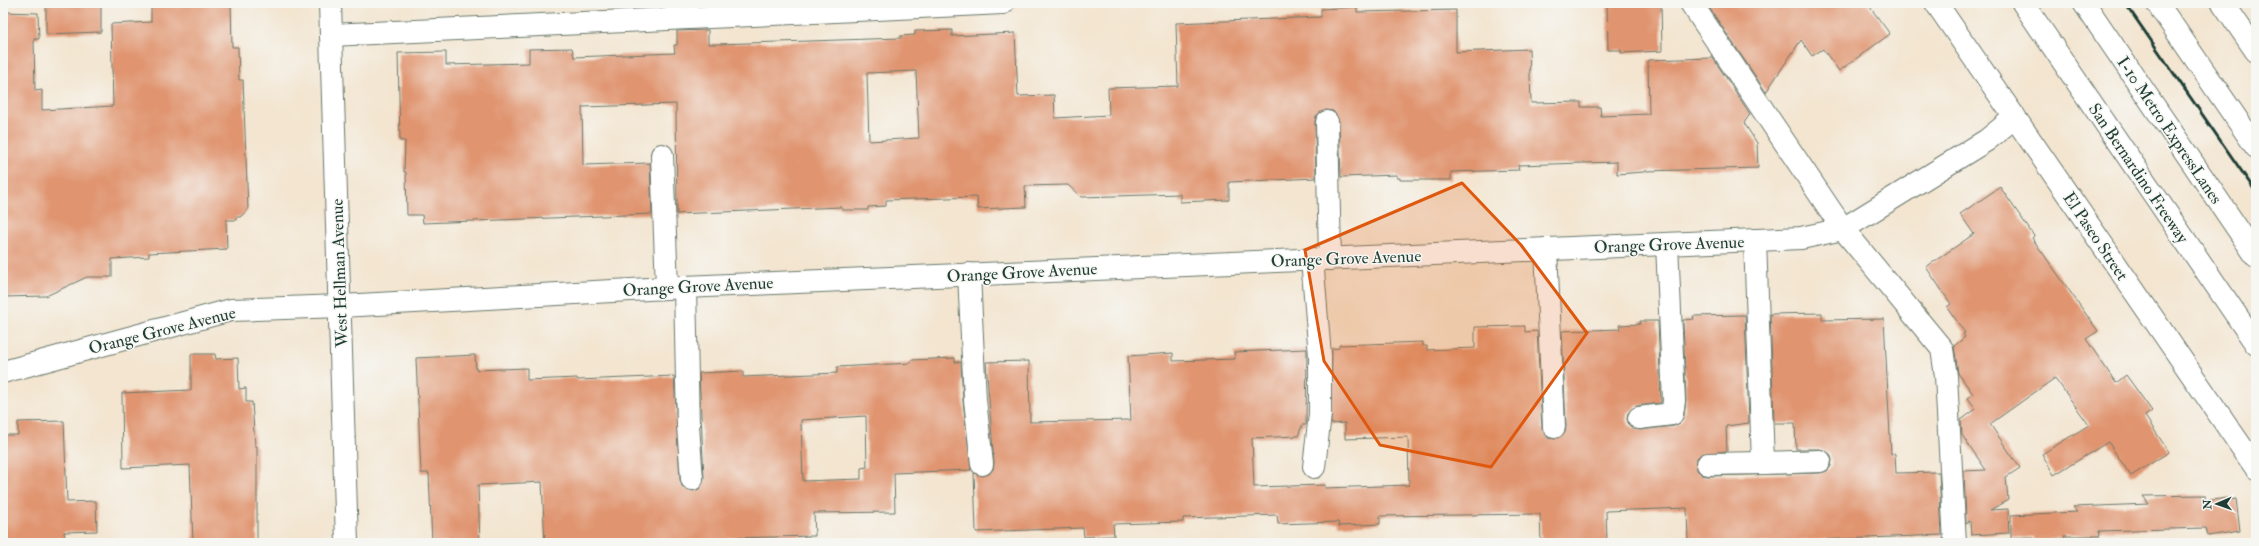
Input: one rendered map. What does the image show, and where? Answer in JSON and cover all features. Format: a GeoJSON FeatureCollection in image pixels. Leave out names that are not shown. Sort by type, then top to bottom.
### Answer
{"type":"FeatureCollection","features":[{"type":"Feature","properties":{"kind":"main road","name":"West Hellman Avenue"},"geometry":{"type":"LineString","coordinates":[[330,3],[341,306],[347,543]]}},
{"type":"Feature","properties":{"kind":"main road"},"geometry":{"type":"LineString","coordinates":[[331,34],[1003,3]]}},
{"type":"Feature","properties":{"kind":"main road"},"geometry":{"type":"LineString","coordinates":[[1691,3],[1843,229],[1942,349],[1946,376],[1955,543]]}},
{"type":"Feature","properties":{"kind":"main road","name":"El Paseo Street"},"geometry":{"type":"LineString","coordinates":[[1936,3],[2256,468]]}},
{"type":"Feature","properties":{"kind":"main road","name":"San Bernardino Freeway"},"geometry":{"type":"LineString","coordinates":[[2023,3],[2256,344]]}},
{"type":"Feature","properties":{"kind":"main road","name":"I-10 Metro ExpressLanes"},"geometry":{"type":"LineString","coordinates":[[2084,3],[2256,256]]}},
{"type":"Feature","properties":{"kind":"main road"},"geometry":{"type":"LineString","coordinates":[[2157,3],[2256,147]]}},
{"type":"Feature","properties":{"kind":"main road"},"geometry":{"type":"LineString","coordinates":[[2223,3],[2256,51]]}},
{"type":"Feature","properties":{"kind":"main road","name":"Orange Grove Avenue"},"geometry":{"type":"LineString","coordinates":[[3,372],[231,310],[341,306],[676,287],[1801,238],[1843,229],[1987,140],[2015,117]]}},
{"type":"Feature","properties":{"kind":"main road"},"geometry":{"type":"LineString","coordinates":[[1314,467],[1320,414],[1321,259],[1327,122]]}},
{"type":"Feature","properties":{"kind":"main road"},"geometry":{"type":"LineString","coordinates":[[662,155],[676,287],[692,479]]}},
{"type":"Feature","properties":{"kind":"main road"},"geometry":{"type":"LineString","coordinates":[[1755,240],[1763,463]]}},
{"type":"Feature","properties":{"kind":"main road"},"geometry":{"type":"LineString","coordinates":[[1639,418],[1672,414],[1674,401],[1667,244]]}},
{"type":"Feature","properties":{"kind":"main road"},"geometry":{"type":"LineString","coordinates":[[1546,249],[1554,427]]}},
{"type":"Feature","properties":{"kind":"main road"},"geometry":{"type":"LineString","coordinates":[[969,274],[975,400],[982,464]]}},
{"type":"Feature","properties":{"kind":"main road"},"geometry":{"type":"LineString","coordinates":[[1708,464],[1820,461]]}},
{"type":"Feature","properties":{"kind":"highlighted area"},"geometry":{"type":"Polygon","coordinates":[[[1462,183],[1521,245],[1587,333],[1491,467],[1380,445],[1324,361],[1305,250],[1462,183]]]}},
{"type":"Feature","properties":{"kind":"building"},"geometry":{"type":"Polygon","coordinates":[[[46,3],[101,3],[101,32],[46,34],[46,3]]]}},
{"type":"Feature","properties":{"kind":"building"},"geometry":{"type":"Polygon","coordinates":[[[151,3],[231,3],[232,47],[238,47],[239,80],[243,80],[248,210],[240,217],[236,217],[236,220],[226,220],[227,249],[149,253],[149,257],[112,259],[112,277],[87,277],[46,296],[3,297],[3,12],[38,13],[39,39],[34,39],[35,91],[42,90],[42,110],[113,106],[111,24],[151,22],[151,3]]]}},
{"type":"Feature","properties":{"kind":"building"},"geometry":{"type":"Polygon","coordinates":[[[1607,3],[1661,3],[1662,51],[1621,53],[1621,50],[1608,50],[1607,3]]]}},
{"type":"Feature","properties":{"kind":"building"},"geometry":{"type":"Polygon","coordinates":[[[1706,3],[1867,3],[1890,34],[1839,71],[1823,49],[1812,56],[1801,40],[1766,92],[1706,3]]]}},
{"type":"Feature","properties":{"kind":"building"},"geometry":{"type":"Polygon","coordinates":[[[1357,7],[1357,12],[1456,10],[1456,52],[1529,49],[1531,103],[1581,102],[1581,107],[1600,107],[1601,116],[1649,114],[1648,60],[1713,58],[1750,114],[1744,123],[1757,143],[1758,168],[1644,171],[1617,174],[1617,162],[1518,165],[1519,170],[1451,172],[1451,180],[1400,180],[1400,178],[1397,178],[1397,175],[1341,177],[1339,121],[1333,111],[1326,110],[1316,116],[1315,122],[1316,178],[1229,182],[1229,200],[1180,202],[1180,194],[1081,197],[1068,185],[1025,186],[1026,207],[978,209],[977,197],[886,200],[886,206],[868,207],[868,210],[842,210],[841,207],[677,214],[676,104],[582,107],[583,165],[650,163],[652,214],[423,223],[422,215],[407,215],[406,172],[404,172],[405,141],[400,141],[398,53],[446,52],[446,65],[529,63],[529,49],[572,48],[574,57],[675,53],[674,45],[677,45],[677,31],[708,30],[708,44],[901,38],[900,36],[915,35],[915,31],[952,30],[952,36],[1015,33],[1018,96],[1054,95],[1055,118],[1109,115],[1108,88],[1178,86],[1176,23],[1321,17],[1321,9],[1357,7]],[[916,71],[867,73],[869,141],[919,138],[916,71]]]}},
{"type":"Feature","properties":{"kind":"building"},"geometry":{"type":"Polygon","coordinates":[[[2000,187],[2034,236],[2032,238],[2098,331],[2086,339],[2116,383],[2126,375],[2152,411],[2145,416],[2169,452],[2131,476],[2108,442],[2054,475],[2042,454],[2089,425],[2055,378],[1990,424],[2020,468],[2006,477],[2008,500],[1990,510],[2008,509],[2009,533],[1971,535],[1970,521],[1966,523],[1964,471],[1986,470],[1962,435],[1961,420],[1976,409],[1968,398],[1973,394],[1958,373],[1954,346],[1965,337],[1963,334],[1965,333],[1947,307],[1951,304],[1926,267],[1974,234],[1960,214],[2000,187]]]}},
{"type":"Feature","properties":{"kind":"building"},"geometry":{"type":"Polygon","coordinates":[[[1822,313],[1822,320],[1884,319],[1891,454],[1895,454],[1896,473],[1939,472],[1942,535],[1793,541],[1792,543],[1688,543],[1687,508],[1606,511],[1607,543],[1541,543],[1540,514],[1380,516],[1380,524],[1339,526],[1338,522],[1278,524],[1277,515],[1183,518],[1183,522],[1113,524],[1114,536],[1084,537],[1083,528],[976,532],[974,473],[983,476],[989,474],[993,469],[994,463],[986,362],[1029,361],[1030,422],[1131,420],[1128,356],[1173,353],[1173,361],[1235,359],[1234,352],[1307,349],[1306,425],[1302,425],[1298,436],[1252,438],[1254,487],[1325,485],[1325,488],[1409,485],[1408,437],[1345,439],[1345,423],[1331,424],[1332,349],[1339,348],[1339,345],[1423,342],[1423,346],[1427,346],[1427,350],[1475,348],[1475,327],[1525,326],[1525,332],[1537,331],[1542,428],[1548,438],[1555,439],[1565,433],[1566,426],[1562,331],[1620,329],[1619,325],[1640,324],[1640,321],[1658,321],[1661,403],[1637,406],[1628,413],[1627,419],[1629,425],[1634,429],[1640,430],[1674,426],[1680,423],[1684,416],[1686,400],[1683,320],[1694,319],[1693,316],[1745,315],[1749,423],[1726,426],[1727,451],[1701,454],[1697,458],[1697,470],[1702,475],[1708,476],[1820,473],[1827,471],[1831,466],[1832,460],[1830,454],[1820,449],[1796,449],[1795,423],[1774,423],[1770,314],[1822,313]]]}},
{"type":"Feature","properties":{"kind":"building"},"geometry":{"type":"Polygon","coordinates":[[[191,354],[215,354],[216,359],[238,358],[239,389],[246,388],[246,402],[252,402],[255,446],[257,446],[257,543],[193,543],[190,465],[123,468],[122,393],[191,390],[191,354]]]}},
{"type":"Feature","properties":{"kind":"building"},"geometry":{"type":"Polygon","coordinates":[[[475,355],[476,370],[527,368],[527,380],[577,378],[578,380],[674,376],[680,480],[682,486],[693,491],[699,489],[704,478],[699,373],[743,371],[743,377],[837,373],[837,367],[911,363],[911,360],[955,358],[955,362],[961,362],[963,401],[971,470],[894,473],[895,512],[814,513],[815,536],[728,538],[728,543],[545,543],[542,482],[478,485],[480,543],[432,543],[429,473],[421,473],[416,358],[475,355]],[[866,416],[801,420],[803,481],[861,479],[861,468],[867,467],[866,416]]]}},
{"type":"Feature","properties":{"kind":"building"},"geometry":{"type":"Polygon","coordinates":[[[64,421],[67,502],[96,501],[97,531],[64,532],[65,540],[54,541],[54,543],[3,543],[3,435],[18,435],[18,422],[64,421]]]}},
{"type":"Feature","properties":{"kind":"building"},"geometry":{"type":"Polygon","coordinates":[[[2205,495],[2205,501],[2228,498],[2229,500],[2236,499],[2240,531],[2208,536],[2206,528],[2099,531],[2100,536],[2064,536],[2065,539],[2033,540],[2033,537],[2011,538],[2011,515],[2077,512],[2073,507],[2149,504],[2143,496],[2205,495]]]}},
{"type":"Feature","properties":{"kind":"railway"},"geometry":{"type":"LineString","coordinates":[[2125,3],[2256,192]]}}]}
